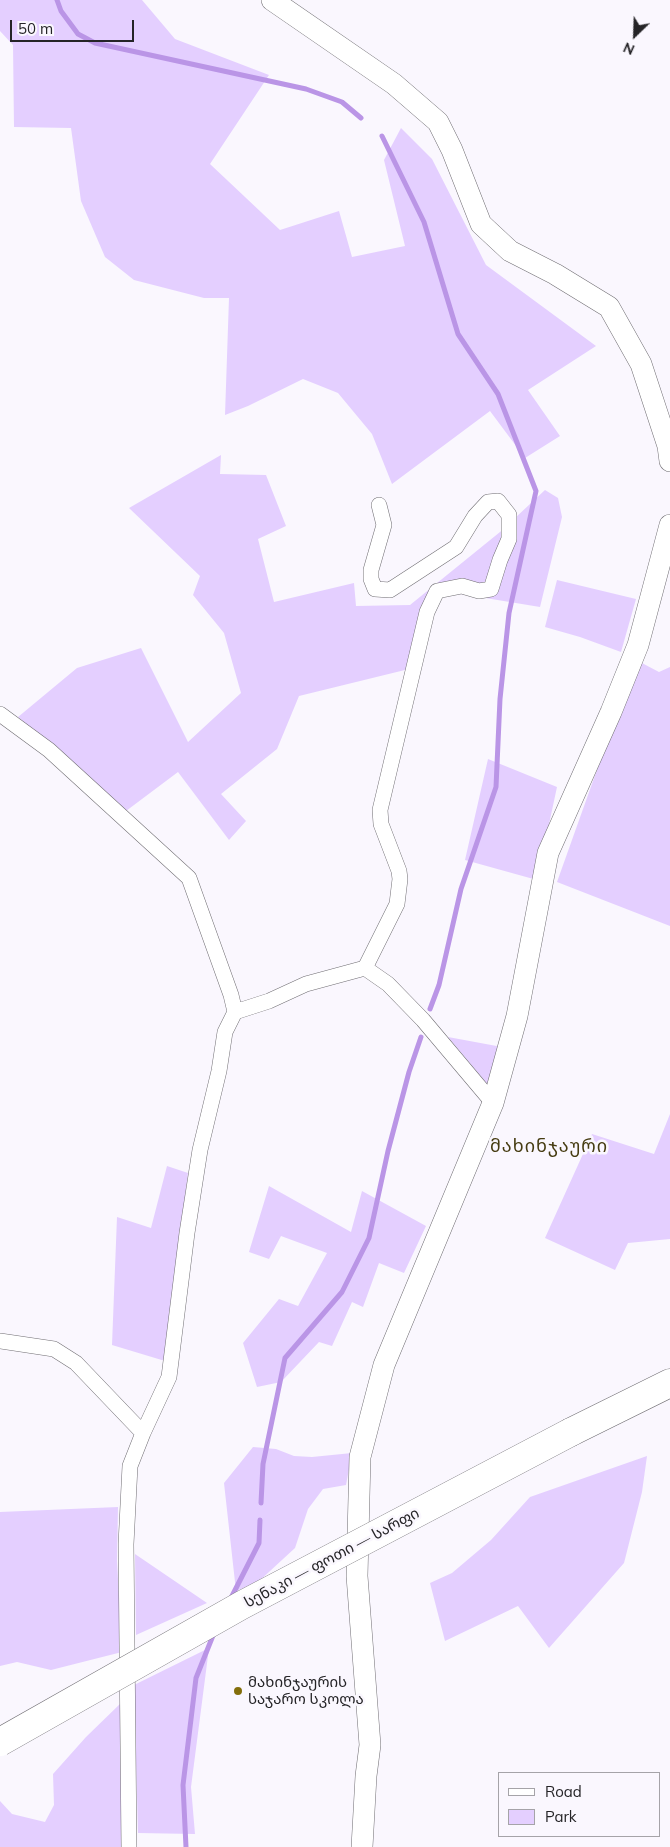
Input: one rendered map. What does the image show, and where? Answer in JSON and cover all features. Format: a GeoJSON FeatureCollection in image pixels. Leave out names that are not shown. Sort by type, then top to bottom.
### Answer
{"type":"FeatureCollection","features":[{"type":"Feature","properties":{"kind":"highway","name":"სენაკი — ფოთი — სარფი"},"geometry":{"type":"LineString","coordinates":[[0,1742],[242,1605],[572,1432],[670,1383]]}},
{"type":"Feature","properties":{"kind":"street"},"geometry":{"type":"LineString","coordinates":[[272,0],[394,84],[438,122],[452,150],[481,224],[510,252],[555,274],[610,307],[641,364],[668,446],[670,461]]}},
{"type":"Feature","properties":{"kind":"street"},"geometry":{"type":"LineString","coordinates":[[235,1012],[269,1001],[306,984],[365,968],[397,904],[399,871],[381,824],[380,810],[427,612],[437,591],[462,586],[479,591],[491,589],[509,539],[508,515],[498,501],[488,502],[475,516],[456,547],[390,590],[375,588],[370,579],[371,570],[384,525],[379,505]]}},
{"type":"Feature","properties":{"kind":"street"},"geometry":{"type":"LineString","coordinates":[[362,1847],[365,1785],[370,1745],[357,1576],[360,1457],[384,1365],[493,1103],[518,1016],[548,853],[611,712],[638,644],[670,525]]}},
{"type":"Feature","properties":{"kind":"street"},"geometry":{"type":"LineString","coordinates":[[0,714],[49,750],[189,878],[231,995],[235,1012],[225,1032],[219,1071],[200,1150],[187,1233],[169,1377],[130,1466],[126,1544],[129,1847]]}},
{"type":"Feature","properties":{"kind":"street"},"geometry":{"type":"LineString","coordinates":[[365,968],[388,984],[423,1020],[493,1103]]}},
{"type":"Feature","properties":{"kind":"street"},"geometry":{"type":"LineString","coordinates":[[0,1341],[54,1349],[76,1363],[143,1433]]}},
{"type":"Feature","properties":{"kind":"green space"},"geometry":{"type":"Polygon","coordinates":[[[0,0],[142,0],[175,39],[269,75],[210,164],[280,230],[339,211],[352,257],[405,246],[384,160],[401,128],[432,159],[486,265],[596,346],[528,390],[560,436],[525,458],[490,411],[392,484],[372,434],[338,393],[303,379],[225,415],[229,298],[204,298],[134,280],[105,257],[81,201],[71,128],[14,127],[13,45],[0,31],[0,0]]]}},
{"type":"Feature","properties":{"kind":"green space"},"geometry":{"type":"Polygon","coordinates":[[[221,455],[220,474],[266,475],[286,526],[258,539],[274,602],[354,583],[356,606],[410,605],[500,532],[545,490],[558,498],[562,517],[540,607],[443,591],[421,606],[409,669],[299,696],[277,749],[221,794],[246,821],[229,840],[178,772],[126,811],[18,717],[77,668],[141,648],[188,742],[241,693],[224,633],[193,595],[200,576],[129,508],[221,455]]]}},
{"type":"Feature","properties":{"kind":"green space"},"geometry":{"type":"Polygon","coordinates":[[[557,580],[636,599],[621,652],[545,627],[557,580]]]}},
{"type":"Feature","properties":{"kind":"green space"},"geometry":{"type":"Polygon","coordinates":[[[640,662],[659,672],[670,667],[670,926],[557,882],[614,722],[640,662]]]}},
{"type":"Feature","properties":{"kind":"green space"},"geometry":{"type":"Polygon","coordinates":[[[488,759],[557,787],[537,880],[465,860],[488,759]]]}},
{"type":"Feature","properties":{"kind":"green space"},"geometry":{"type":"Polygon","coordinates":[[[448,1037],[502,1047],[488,1085],[448,1037]]]}},
{"type":"Feature","properties":{"kind":"green space"},"geometry":{"type":"Polygon","coordinates":[[[670,1114],[670,1239],[628,1243],[615,1270],[545,1238],[592,1134],[654,1154],[670,1114]]]}},
{"type":"Feature","properties":{"kind":"green space"},"geometry":{"type":"Polygon","coordinates":[[[167,1166],[188,1173],[165,1361],[112,1345],[117,1217],[151,1228],[167,1166]]]}},
{"type":"Feature","properties":{"kind":"green space"},"geometry":{"type":"Polygon","coordinates":[[[269,1186],[351,1232],[362,1191],[426,1226],[404,1273],[379,1263],[363,1307],[352,1302],[332,1346],[319,1342],[281,1382],[257,1387],[243,1343],[279,1299],[298,1306],[327,1253],[281,1236],[269,1259],[249,1252],[269,1186]]]}},
{"type":"Feature","properties":{"kind":"green space"},"geometry":{"type":"Polygon","coordinates":[[[253,1447],[276,1449],[294,1456],[312,1457],[352,1453],[346,1485],[323,1489],[308,1509],[295,1548],[257,1583],[236,1591],[224,1483],[253,1447]]]}},
{"type":"Feature","properties":{"kind":"green space"},"geometry":{"type":"Polygon","coordinates":[[[647,1456],[642,1492],[624,1563],[549,1648],[518,1606],[445,1641],[430,1583],[452,1573],[491,1540],[530,1497],[647,1456]]]}},
{"type":"Feature","properties":{"kind":"green space"},"geometry":{"type":"Polygon","coordinates":[[[118,1507],[117,1561],[122,1652],[51,1670],[17,1662],[0,1666],[0,1512],[118,1507]]]}},
{"type":"Feature","properties":{"kind":"green space"},"geometry":{"type":"Polygon","coordinates":[[[135,1554],[207,1603],[136,1635],[135,1554]]]}},
{"type":"Feature","properties":{"kind":"green space"},"geometry":{"type":"Polygon","coordinates":[[[209,1648],[191,1787],[195,1834],[138,1833],[134,1685],[209,1648]]]}},
{"type":"Feature","properties":{"kind":"green space"},"geometry":{"type":"Polygon","coordinates":[[[122,1702],[122,1847],[0,1847],[0,1801],[12,1814],[45,1822],[54,1805],[53,1774],[86,1737],[122,1702]]]}},
{"type":"Feature","properties":{"kind":"waterway"},"geometry":{"type":"LineString","coordinates":[[57,0],[61,11],[78,34],[95,43],[306,89],[342,102],[361,118]]}},
{"type":"Feature","properties":{"kind":"waterway"},"geometry":{"type":"LineString","coordinates":[[382,136],[424,222],[458,334],[498,394],[536,491],[509,613],[500,699],[496,787],[461,889],[439,985],[430,1009]]}},
{"type":"Feature","properties":{"kind":"waterway"},"geometry":{"type":"LineString","coordinates":[[261,1503],[263,1464],[285,1358],[342,1292],[369,1238],[388,1151],[409,1072],[421,1037]]}},
{"type":"Feature","properties":{"kind":"waterway"},"geometry":{"type":"LineString","coordinates":[[231,1598],[259,1543],[260,1520]]}},
{"type":"Feature","properties":{"kind":"waterway"},"geometry":{"type":"LineString","coordinates":[[186,1847],[183,1785],[196,1678],[214,1633]]}},
{"type":"Feature","properties":{"kind":"place","name":"მახინჯაურის საჯარო სკოლა"},"geometry":{"type":"Point","coordinates":[238,1691]}},
{"type":"Feature","properties":{"kind":"district","name":"მახინჯაური"},"geometry":{"type":"Point","coordinates":[549,1147]}}]}
